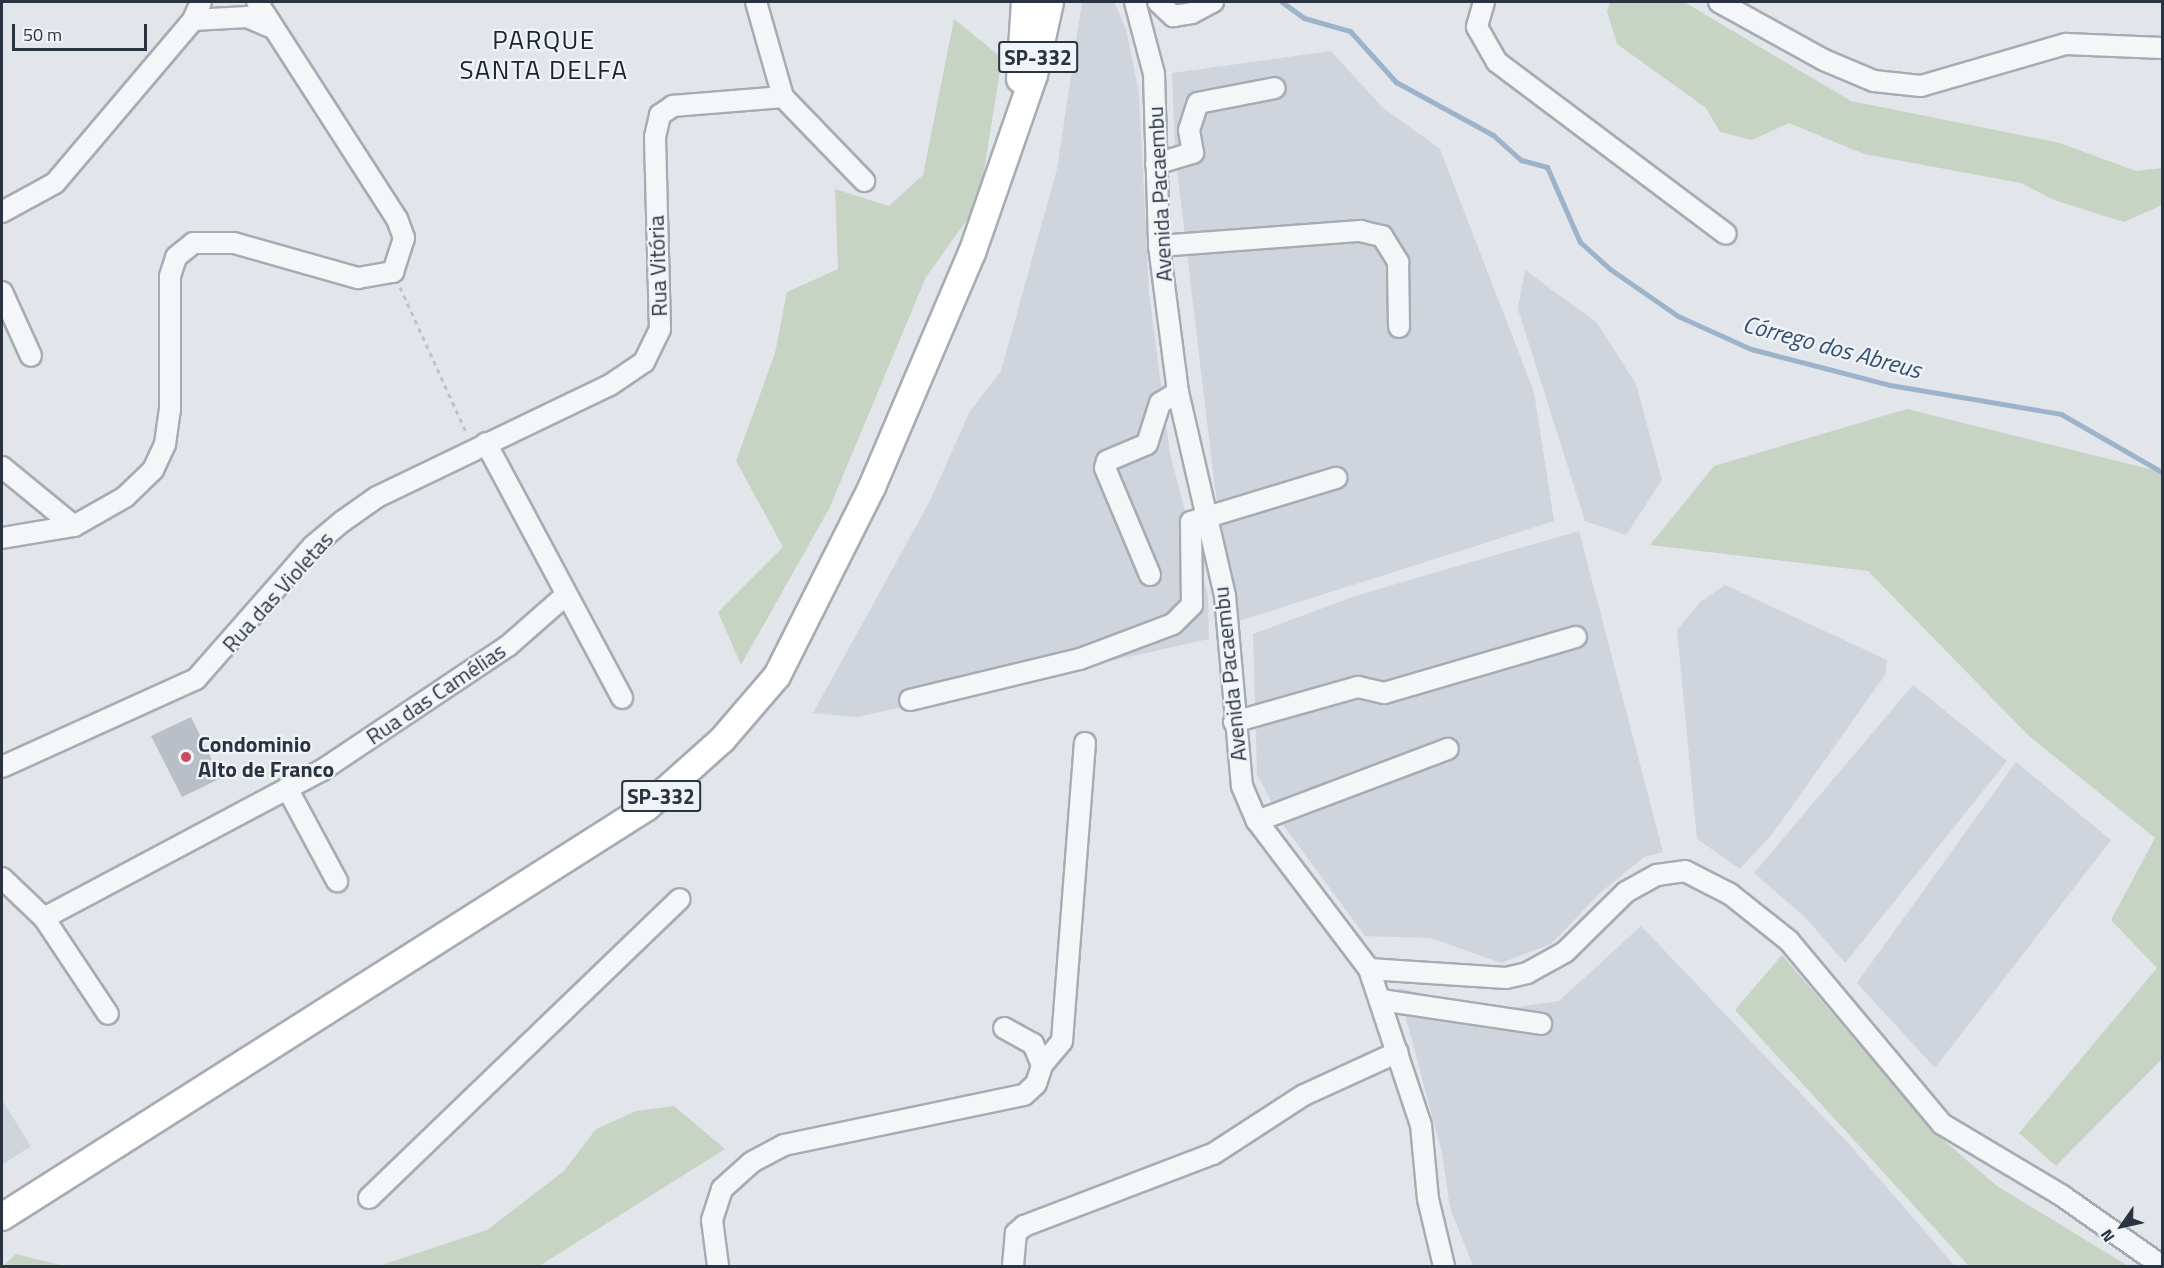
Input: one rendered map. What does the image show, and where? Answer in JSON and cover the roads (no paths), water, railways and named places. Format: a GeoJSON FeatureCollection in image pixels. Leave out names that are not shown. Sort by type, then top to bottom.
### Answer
{"type":"FeatureCollection","features":[{"type":"Feature","properties":{"kind":"main road","name":"SP-332"},"geometry":{"type":"LineString","coordinates":[[1019,111],[1025,2]]}},
{"type":"Feature","properties":{"kind":"main road","name":"SP-332"},"geometry":{"type":"LineString","coordinates":[[2,1217],[627,820],[722,740],[777,676],[872,487],[976,243],[1019,111],[1034,75],[1050,2]]}},
{"type":"Feature","properties":{"kind":"street"},"geometry":{"type":"LineString","coordinates":[[2,212],[55,183],[193,20],[201,2]]}},
{"type":"Feature","properties":{"kind":"street"},"geometry":{"type":"LineString","coordinates":[[2,538],[74,526],[125,497],[153,470],[165,444],[170,276],[176,257],[193,243],[234,243],[358,278],[393,272],[404,238],[397,219],[270,27],[257,2]]}},
{"type":"Feature","properties":{"kind":"street"},"geometry":{"type":"LineString","coordinates":[[756,2],[783,97],[864,181]]}},
{"type":"Feature","properties":{"kind":"street","name":"Avenida Pacaembu"},"geometry":{"type":"LineString","coordinates":[[1135,2],[1154,74],[1159,246],[1178,392],[1225,596],[1234,722],[1242,786],[1257,821],[1370,969],[1421,1125],[1428,1199],[1444,1266]]}},
{"type":"Feature","properties":{"kind":"street"},"geometry":{"type":"LineString","coordinates":[[1158,2],[1173,15],[1192,13],[1213,2]]}},
{"type":"Feature","properties":{"kind":"street"},"geometry":{"type":"LineString","coordinates":[[1484,2],[1478,27],[1497,62],[1725,234]]}},
{"type":"Feature","properties":{"kind":"street"},"geometry":{"type":"LineString","coordinates":[[1719,2],[1824,60],[1874,81],[1921,86],[2066,44],[2163,48]]}},
{"type":"Feature","properties":{"kind":"street"},"geometry":{"type":"LineString","coordinates":[[193,20],[247,17],[270,27]]}},
{"type":"Feature","properties":{"kind":"street"},"geometry":{"type":"LineString","coordinates":[[1156,164],[1193,153],[1189,130],[1198,103],[1275,88]]}},
{"type":"Feature","properties":{"kind":"street","name":"Rua Vitória"},"geometry":{"type":"LineString","coordinates":[[480,446],[610,385],[654,350],[660,329],[655,136],[660,115],[673,106],[783,97]]}},
{"type":"Feature","properties":{"kind":"street"},"geometry":{"type":"LineString","coordinates":[[1159,246],[1359,231],[1382,236],[1398,262],[1399,327]]}},
{"type":"Feature","properties":{"kind":"street"},"geometry":{"type":"LineString","coordinates":[[2,292],[31,356]]}},
{"type":"Feature","properties":{"kind":"street"},"geometry":{"type":"LineString","coordinates":[[1150,575],[1105,468],[1107,461],[1147,444],[1160,403],[1178,392]]}},
{"type":"Feature","properties":{"kind":"street"},"geometry":{"type":"LineString","coordinates":[[480,446],[622,698]]}},
{"type":"Feature","properties":{"kind":"street","name":"Rua das Violetas"},"geometry":{"type":"LineString","coordinates":[[2,767],[196,679],[313,546],[343,521],[377,497],[480,446]]}},
{"type":"Feature","properties":{"kind":"street"},"geometry":{"type":"LineString","coordinates":[[2,467],[74,526]]}},
{"type":"Feature","properties":{"kind":"street"},"geometry":{"type":"LineString","coordinates":[[910,700],[1059,665],[1173,624],[1192,605],[1195,583],[1187,534],[1191,522],[1205,514],[1336,478]]}},
{"type":"Feature","properties":{"kind":"street","name":"Rua das Camélias"},"geometry":{"type":"LineString","coordinates":[[44,918],[287,788],[449,687],[566,595]]}},
{"type":"Feature","properties":{"kind":"street"},"geometry":{"type":"LineString","coordinates":[[1234,722],[1358,687],[1384,693],[1576,637]]}},
{"type":"Feature","properties":{"kind":"street"},"geometry":{"type":"LineString","coordinates":[[718,1266],[712,1220],[722,1189],[752,1162],[784,1145],[1024,1095],[1036,1084],[1042,1065],[1062,1041],[1085,743]]}},
{"type":"Feature","properties":{"kind":"street"},"geometry":{"type":"LineString","coordinates":[[1257,821],[1448,749]]}},
{"type":"Feature","properties":{"kind":"street"},"geometry":{"type":"LineString","coordinates":[[287,788],[337,881]]}},
{"type":"Feature","properties":{"kind":"street"},"geometry":{"type":"LineString","coordinates":[[1370,969],[1506,978],[1527,973],[1565,952],[1626,892],[1658,875],[1685,871],[1730,894],[1789,941],[1942,1124],[2061,1195],[2162,1266]]}},
{"type":"Feature","properties":{"kind":"street"},"geometry":{"type":"LineString","coordinates":[[2,878],[44,918],[108,1014]]}},
{"type":"Feature","properties":{"kind":"street"},"geometry":{"type":"LineString","coordinates":[[369,1198],[680,899]]}},
{"type":"Feature","properties":{"kind":"street"},"geometry":{"type":"LineString","coordinates":[[1381,1000],[1541,1024]]}},
{"type":"Feature","properties":{"kind":"street"},"geometry":{"type":"LineString","coordinates":[[1004,1028],[1033,1044],[1042,1065]]}},
{"type":"Feature","properties":{"kind":"street"},"geometry":{"type":"LineString","coordinates":[[1013,1266],[1016,1233],[1024,1226],[1213,1154],[1304,1095],[1398,1052]]}},
{"type":"Feature","properties":{"kind":"waterway","name":"Córrego dos Abreus"},"geometry":{"type":"LineString","coordinates":[[1282,2],[1304,18],[1350,31],[1396,82],[1493,135],[1521,160],[1547,167],[1580,242],[1610,269],[1678,316],[1751,349],[1890,385],[2061,414],[2162,472]]}},
{"type":"Feature","properties":{"kind":"place","name":"Condominio Alto de Franco"},"geometry":{"type":"Point","coordinates":[186,757]}},
{"type":"Feature","properties":{"kind":"district","name":"PARQUE SANTA DELFA"},"geometry":{"type":"Point","coordinates":[544,55]}}]}
